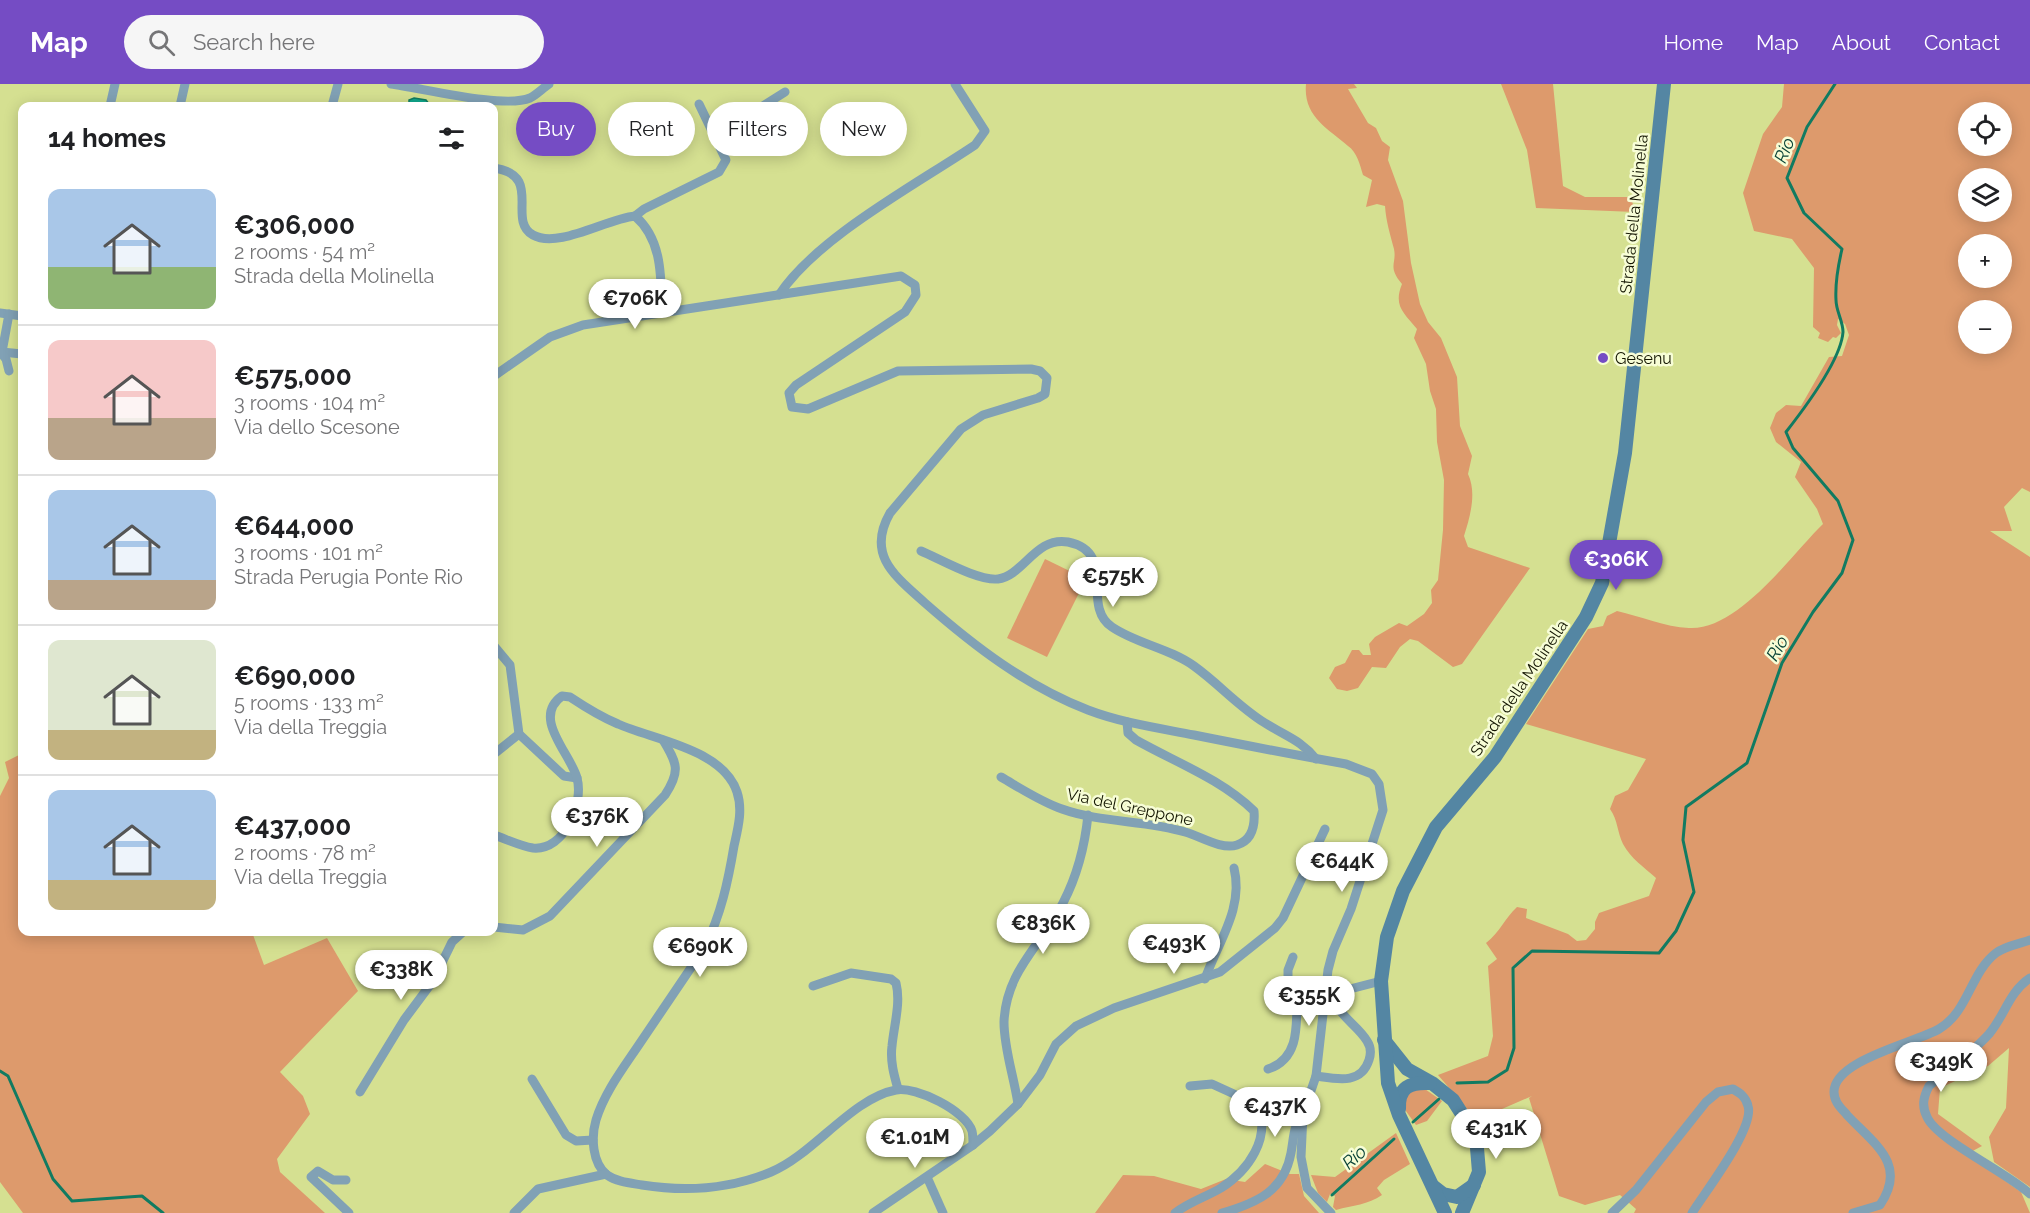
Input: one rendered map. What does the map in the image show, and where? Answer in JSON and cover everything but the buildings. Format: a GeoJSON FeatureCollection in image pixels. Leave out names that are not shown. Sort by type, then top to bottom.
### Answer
{"type":"FeatureCollection","features":[{"type":"Feature","properties":{"kind":"main road","name":"Strada della Molinella"},"geometry":{"type":"LineString","coordinates":[[1445,1213],[1399,1114],[1388,1083],[1383,1038],[1381,981],[1387,937],[1416,861],[1436,827],[1495,757],[1586,617],[1602,583],[1625,453],[1664,84]]}},
{"type":"Feature","properties":{"kind":"main road"},"geometry":{"type":"LineString","coordinates":[[1383,1038],[1407,1069],[1432,1083],[1453,1101],[1476,1136],[1481,1164],[1477,1182],[1462,1213]]}},
{"type":"Feature","properties":{"kind":"main road"},"geometry":{"type":"LineString","coordinates":[[1388,1083],[1393,1074],[1407,1069]]}},
{"type":"Feature","properties":{"kind":"main road"},"geometry":{"type":"LineString","coordinates":[[1399,1114],[1399,1099],[1407,1086],[1415,1082],[1432,1083]]}},
{"type":"Feature","properties":{"kind":"main road"},"geometry":{"type":"LineString","coordinates":[[1431,1183],[1443,1194],[1457,1197],[1477,1182]]}},
{"type":"Feature","properties":{"kind":"street"},"geometry":{"type":"LineString","coordinates":[[111,102],[115,84]]}},
{"type":"Feature","properties":{"kind":"street"},"geometry":{"type":"LineString","coordinates":[[181,102],[185,84]]}},
{"type":"Feature","properties":{"kind":"street"},"geometry":{"type":"LineString","coordinates":[[333,102],[338,84]]}},
{"type":"Feature","properties":{"kind":"street"},"geometry":{"type":"LineString","coordinates":[[391,84],[486,99],[519,100],[530,98],[549,84]]}},
{"type":"Feature","properties":{"kind":"street"},"geometry":{"type":"LineString","coordinates":[[779,295],[790,278],[833,240],[975,145],[984,136],[986,131],[955,84]]}},
{"type":"Feature","properties":{"kind":"street"},"geometry":{"type":"LineString","coordinates":[[769,102],[785,92]]}},
{"type":"Feature","properties":{"kind":"street"},"geometry":{"type":"LineString","coordinates":[[699,104],[707,120]]}},
{"type":"Feature","properties":{"kind":"street"},"geometry":{"type":"LineString","coordinates":[[498,169],[514,175],[521,186],[525,224],[530,234],[542,239],[555,239],[620,218],[635,216],[644,209],[719,172],[726,160],[724,156]]}},
{"type":"Feature","properties":{"kind":"street"},"geometry":{"type":"LineString","coordinates":[[635,216],[650,233],[660,264],[662,313]]}},
{"type":"Feature","properties":{"kind":"street"},"geometry":{"type":"LineString","coordinates":[[498,373],[550,337],[565,330],[901,276],[910,279],[915,285],[916,295],[905,312],[796,385],[789,393],[792,406],[808,409],[898,371],[1031,369],[1041,371],[1047,378],[1045,394],[983,415],[961,429],[890,513],[882,527],[880,550],[890,568],[904,584],[993,660],[1086,709],[1127,722],[1362,769],[1372,774],[1379,784],[1383,796],[1383,810],[1351,909],[1333,951],[1316,1076],[1303,1114],[1301,1157],[1307,1188],[1331,1213]]}},
{"type":"Feature","properties":{"kind":"street"},"geometry":{"type":"LineString","coordinates":[[5,314],[1,354],[9,371]]}},
{"type":"Feature","properties":{"kind":"street"},"geometry":{"type":"LineString","coordinates":[[1,354],[18,354]]}},
{"type":"Feature","properties":{"kind":"street"},"geometry":{"type":"LineString","coordinates":[[921,551],[981,576],[1000,579],[1007,576],[1037,551],[1051,544],[1069,542],[1082,547],[1092,555],[1096,566],[1098,608],[1110,626],[1194,666],[1265,723],[1302,743],[1317,759]]}},
{"type":"Feature","properties":{"kind":"street"},"geometry":{"type":"LineString","coordinates":[[498,649],[507,657],[510,665],[519,734],[564,776],[577,778]]}},
{"type":"Feature","properties":{"kind":"street"},"geometry":{"type":"LineString","coordinates":[[498,836],[534,848],[546,846],[560,836],[575,813],[577,778],[552,728],[552,707],[562,696],[570,697],[618,725],[706,758],[727,774],[737,790],[741,808],[725,896],[716,923],[705,947],[611,1088],[596,1120],[593,1140],[597,1162],[606,1174],[620,1181],[648,1186],[727,1187],[773,1172],[790,1162],[880,1095],[898,1089],[932,1096],[966,1122],[972,1131],[973,1145]]}},
{"type":"Feature","properties":{"kind":"street","name":"Via del Greppone"},"geometry":{"type":"LineString","coordinates":[[1000,777],[1060,809],[1173,829],[1228,847],[1240,845],[1249,837],[1255,824],[1254,811],[1222,787],[1136,740],[1128,733],[1127,722]]}},
{"type":"Feature","properties":{"kind":"street"},"geometry":{"type":"LineString","coordinates":[[498,751],[519,734]]}},
{"type":"Feature","properties":{"kind":"street"},"geometry":{"type":"LineString","coordinates":[[498,927],[523,930],[550,916],[665,795],[676,773],[676,761],[663,740]]}},
{"type":"Feature","properties":{"kind":"street"},"geometry":{"type":"LineString","coordinates":[[1018,1104],[1005,1033],[1008,999],[1016,975],[1063,904],[1084,845],[1088,814]]}},
{"type":"Feature","properties":{"kind":"street"},"geometry":{"type":"LineString","coordinates":[[873,1213],[973,1145],[1018,1104],[1040,1075],[1056,1044],[1076,1026],[1114,1008],[1205,979],[1220,972],[1275,928],[1283,918],[1325,829]]}},
{"type":"Feature","properties":{"kind":"street"},"geometry":{"type":"LineString","coordinates":[[1205,979],[1234,909],[1238,884],[1234,868]]}},
{"type":"Feature","properties":{"kind":"street"},"geometry":{"type":"LineString","coordinates":[[360,1092],[404,1020],[433,981],[452,942],[459,936]]}},
{"type":"Feature","properties":{"kind":"street"},"geometry":{"type":"LineString","coordinates":[[1853,1213],[1880,1205],[1892,1179],[1889,1160],[1836,1103],[1834,1091],[1839,1078],[1851,1066],[1940,1029],[1955,1018],[1984,968],[1995,954],[2030,940]]}},
{"type":"Feature","properties":{"kind":"street"},"geometry":{"type":"LineString","coordinates":[[1293,957],[1288,970],[1288,988],[1297,991],[1327,989]]}},
{"type":"Feature","properties":{"kind":"street"},"geometry":{"type":"LineString","coordinates":[[813,986],[851,973],[891,979],[896,983],[897,1006],[891,1048],[892,1070],[898,1089]]}},
{"type":"Feature","properties":{"kind":"street"},"geometry":{"type":"LineString","coordinates":[[2030,978],[2020,984],[2008,1000],[1990,1033],[1929,1086],[1923,1106],[1934,1127],[2030,1194]]}},
{"type":"Feature","properties":{"kind":"street"},"geometry":{"type":"LineString","coordinates":[[1316,1076],[1345,1080],[1358,1076],[1366,1068],[1370,1056],[1369,1044],[1339,1009],[1340,997],[1350,988],[1381,981]]}},
{"type":"Feature","properties":{"kind":"street"},"geometry":{"type":"LineString","coordinates":[[1268,1069],[1283,1062],[1292,1052],[1297,991]]}},
{"type":"Feature","properties":{"kind":"street"},"geometry":{"type":"LineString","coordinates":[[532,1079],[566,1135],[576,1141],[593,1140]]}},
{"type":"Feature","properties":{"kind":"street"},"geometry":{"type":"LineString","coordinates":[[1175,1213],[1238,1175],[1261,1141],[1263,1119],[1258,1105],[1212,1084],[1190,1086]]}},
{"type":"Feature","properties":{"kind":"street"},"geometry":{"type":"LineString","coordinates":[[1612,1213],[1636,1190],[1706,1102],[1718,1092],[1733,1089],[1743,1095],[1749,1107],[1748,1120],[1692,1213]]}},
{"type":"Feature","properties":{"kind":"street"},"geometry":{"type":"LineString","coordinates":[[1222,1213],[1244,1206],[1277,1187],[1287,1171],[1295,1124],[1303,1114]]}},
{"type":"Feature","properties":{"kind":"street"},"geometry":{"type":"LineString","coordinates":[[346,1180],[333,1180],[318,1172],[311,1177],[349,1213]]}},
{"type":"Feature","properties":{"kind":"street"},"geometry":{"type":"LineString","coordinates":[[514,1213],[538,1189],[606,1174]]}},
{"type":"Feature","properties":{"kind":"street"},"geometry":{"type":"LineString","coordinates":[[927,1177],[943,1213]]}},
{"type":"Feature","properties":{"kind":"shaded area"},"geometry":{"type":"Polygon","coordinates":[[[1306,84],[1354,84],[1357,88],[1348,89],[1368,123],[1376,128],[1382,141],[1390,147],[1388,160],[1403,201],[1411,263],[1420,304],[1428,322],[1441,338],[1457,377],[1460,426],[1472,456],[1468,474],[1471,481],[1472,505],[1464,536],[1468,547],[1530,568],[1462,664],[1453,667],[1418,641],[1410,639],[1400,647],[1386,668],[1372,667],[1358,688],[1347,691],[1337,689],[1329,678],[1335,667],[1345,663],[1352,650],[1359,650],[1363,655],[1371,655],[1369,644],[1375,637],[1399,623],[1407,626],[1424,614],[1432,603],[1431,590],[1438,580],[1443,530],[1444,480],[1437,442],[1436,409],[1430,391],[1426,364],[1414,338],[1417,329],[1399,304],[1402,284],[1394,269],[1395,254],[1385,206],[1377,204],[1366,207],[1372,180],[1363,175],[1354,152],[1312,113],[1308,105],[1306,84]]]}},
{"type":"Feature","properties":{"kind":"shaded area"},"geometry":{"type":"Polygon","coordinates":[[[1501,84],[1553,84],[1563,186],[1585,197],[1631,197],[1635,212],[1536,208],[1527,150],[1501,84]]]}},
{"type":"Feature","properties":{"kind":"shaded area"},"geometry":{"type":"Polygon","coordinates":[[[1784,84],[2030,84],[2030,492],[2022,488],[2004,507],[2012,531],[1990,531],[2030,557],[2030,1187],[1994,1162],[1989,1137],[2006,1108],[2009,1048],[1988,1066],[1940,1088],[1938,1114],[1982,1146],[1967,1154],[2021,1192],[2030,1213],[1634,1213],[1636,1209],[1620,1195],[1585,1205],[1559,1196],[1529,1098],[1532,1096],[1486,1116],[1475,1118],[1438,1075],[1488,1056],[1493,1036],[1488,966],[1497,959],[1486,943],[1517,907],[1527,909],[1526,918],[1568,934],[1577,941],[1586,940],[1595,929],[1599,913],[1649,896],[1656,878],[1626,849],[1610,809],[1615,796],[1628,790],[1646,759],[1526,724],[1588,629],[1603,626],[1607,616],[1617,611],[1680,627],[1708,626],[1744,605],[1823,524],[1817,509],[1795,477],[1801,462],[1776,442],[1770,428],[1776,413],[1786,405],[1801,406],[1829,357],[1842,356],[1849,335],[1845,324],[1838,319],[1837,325],[1841,333],[1836,338],[1833,337],[1828,342],[1818,338],[1820,333],[1813,327],[1814,268],[1792,239],[1754,231],[1743,193],[1763,134],[1782,107],[1784,84]]]}},
{"type":"Feature","properties":{"kind":"shaded area"},"geometry":{"type":"Polygon","coordinates":[[[1045,559],[1086,579],[1047,657],[1007,638],[1045,559]]]}},
{"type":"Feature","properties":{"kind":"shaded area"},"geometry":{"type":"Polygon","coordinates":[[[18,756],[18,936],[253,936],[264,965],[327,938],[358,991],[280,1072],[303,1096],[310,1114],[277,1159],[280,1172],[325,1213],[23,1213],[0,1182],[0,796],[9,778],[5,762],[18,756]]]}},
{"type":"Feature","properties":{"kind":"shaded area"},"geometry":{"type":"Polygon","coordinates":[[[1422,1087],[1442,1101],[1427,1121],[1416,1125],[1403,1107],[1405,1092],[1422,1087]]]}},
{"type":"Feature","properties":{"kind":"shaded area"},"geometry":{"type":"Polygon","coordinates":[[[1396,1133],[1410,1164],[1384,1180],[1377,1188],[1382,1195],[1366,1203],[1336,1210],[1333,1207],[1335,1196],[1330,1194],[1327,1202],[1318,1193],[1311,1175],[1335,1177],[1396,1133]]]}},
{"type":"Feature","properties":{"kind":"shaded area"},"geometry":{"type":"Polygon","coordinates":[[[1265,1164],[1290,1174],[1299,1174],[1304,1196],[1319,1213],[1095,1213],[1123,1175],[1154,1176],[1201,1189],[1226,1179],[1245,1182],[1265,1164]]]}},
{"type":"Feature","properties":{"kind":"water"},"geometry":{"type":"Polygon","coordinates":[[[414,98],[428,102],[409,102],[414,98]]]}},
{"type":"Feature","properties":{"kind":"waterway","name":"Rio"},"geometry":{"type":"LineString","coordinates":[[1457,1083],[1488,1082],[1507,1070],[1514,1048],[1513,968],[1532,951],[1659,953],[1676,931],[1694,892],[1683,840],[1686,807],[1747,763],[1782,663],[1813,612],[1842,573],[1853,540],[1838,501],[1793,448],[1786,432],[1829,370],[1841,343],[1843,332],[1836,304],[1837,274],[1842,249],[1804,213],[1787,178],[1807,127],[1835,84]]}},
{"type":"Feature","properties":{"kind":"waterway"},"geometry":{"type":"LineString","coordinates":[[0,1071],[8,1076],[53,1179],[72,1201],[142,1196],[163,1213]]}},
{"type":"Feature","properties":{"kind":"waterway","name":"Rio"},"geometry":{"type":"LineString","coordinates":[[1413,1122],[1439,1099]]}},
{"type":"Feature","properties":{"kind":"waterway","name":"Rio"},"geometry":{"type":"LineString","coordinates":[[1332,1195],[1394,1139]]}},
{"type":"Feature","properties":{"kind":"place","name":"Gesenu"},"geometry":{"type":"Point","coordinates":[1603,358]}}]}
